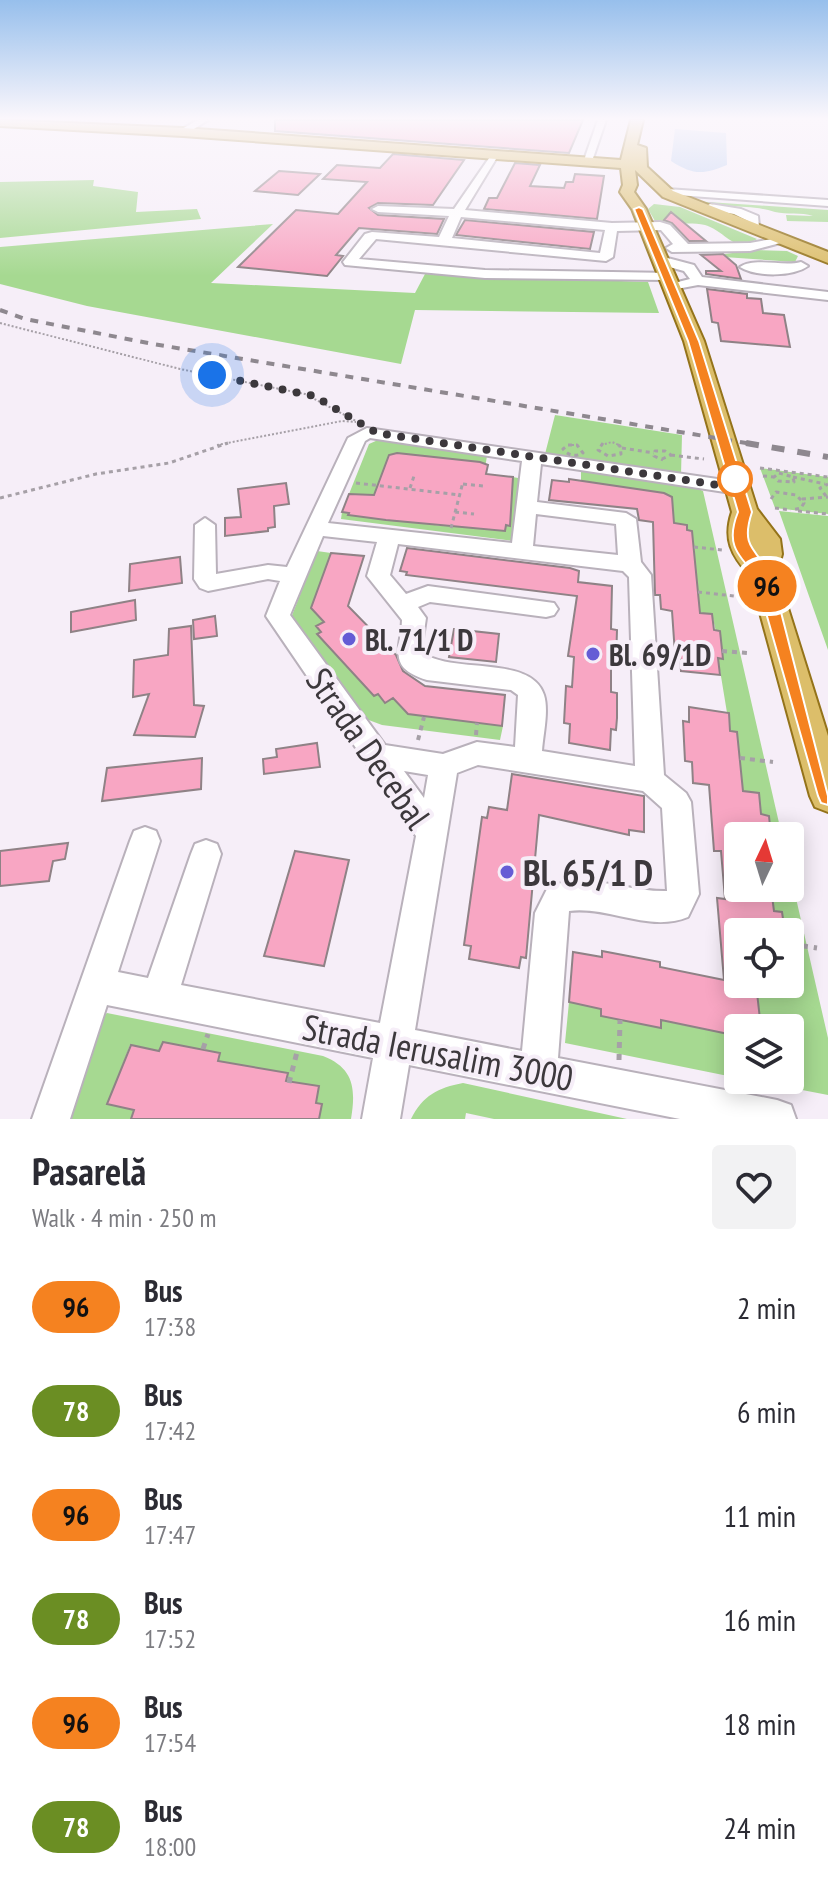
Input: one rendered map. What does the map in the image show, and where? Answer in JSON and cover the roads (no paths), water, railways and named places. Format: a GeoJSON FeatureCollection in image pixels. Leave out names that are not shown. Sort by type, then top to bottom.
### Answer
{"type":"FeatureCollection","features":[{"type":"Feature","properties":{"kind":"main road"},"geometry":{"type":"LineString","coordinates":[[628,192],[631,172]]}},
{"type":"Feature","properties":{"kind":"main road"},"geometry":{"type":"LineString","coordinates":[[638,172],[657,198]]}},
{"type":"Feature","properties":{"kind":"main road"},"geometry":{"type":"LineString","coordinates":[[628,192],[643,187],[657,198]]}},
{"type":"Feature","properties":{"kind":"main road"},"geometry":{"type":"LineString","coordinates":[[628,192],[710,209],[754,225],[828,260],[813,272],[778,242],[710,209]]}},
{"type":"Feature","properties":{"kind":"main road"},"geometry":{"type":"LineString","coordinates":[[657,198],[645,226],[694,341],[741,500],[738,530],[744,553],[763,573],[828,796]]}},
{"type":"Feature","properties":{"kind":"street"},"geometry":{"type":"LineString","coordinates":[[446,242],[445,236],[457,213],[483,172]]}},
{"type":"Feature","properties":{"kind":"street"},"geometry":{"type":"LineString","coordinates":[[657,198],[828,203]]}},
{"type":"Feature","properties":{"kind":"street"},"geometry":{"type":"LineString","coordinates":[[378,209],[612,227],[664,227],[685,248]]}},
{"type":"Feature","properties":{"kind":"street"},"geometry":{"type":"LineString","coordinates":[[612,227],[606,257],[371,235],[350,262],[485,274],[689,268],[698,281]]}},
{"type":"Feature","properties":{"kind":"street"},"geometry":{"type":"LineString","coordinates":[[663,268],[685,248],[750,247],[778,242]]}},
{"type":"Feature","properties":{"kind":"street"},"geometry":{"type":"LineString","coordinates":[[747,267],[813,272]]}},
{"type":"Feature","properties":{"kind":"street"},"geometry":{"type":"LineString","coordinates":[[663,268],[698,281],[828,296]]}},
{"type":"Feature","properties":{"kind":"street","name":"Strada Decebal"},"geometry":{"type":"LineString","coordinates":[[381,1119],[432,833],[278,616],[357,438],[367,433],[532,458],[741,500]]}},
{"type":"Feature","properties":{"kind":"street"},"geometry":{"type":"LineString","coordinates":[[522,551],[532,458]]}},
{"type":"Feature","properties":{"kind":"street"},"geometry":{"type":"LineString","coordinates":[[527,507],[626,519],[630,564],[640,575],[650,780]]}},
{"type":"Feature","properties":{"kind":"street"},"geometry":{"type":"LineString","coordinates":[[205,525],[208,583],[265,572],[294,575]]}},
{"type":"Feature","properties":{"kind":"street"},"geometry":{"type":"LineString","coordinates":[[315,528],[630,564]]}},
{"type":"Feature","properties":{"kind":"street"},"geometry":{"type":"LineString","coordinates":[[389,536],[378,576],[414,618],[409,656],[427,670],[517,681],[527,688],[532,697],[528,761]]}},
{"type":"Feature","properties":{"kind":"street"},"geometry":{"type":"LineString","coordinates":[[402,604],[428,594],[546,609]]}},
{"type":"Feature","properties":{"kind":"street"},"geometry":{"type":"LineString","coordinates":[[376,755],[444,766],[477,753],[650,780],[676,802],[683,894],[677,906],[658,909],[573,894],[559,898],[551,913],[539,1072]]}},
{"type":"Feature","properties":{"kind":"street"},"geometry":{"type":"LineString","coordinates":[[432,833],[444,766]]}},
{"type":"Feature","properties":{"kind":"street"},"geometry":{"type":"LineString","coordinates":[[51,1119],[145,841]]}},
{"type":"Feature","properties":{"kind":"street"},"geometry":{"type":"LineString","coordinates":[[159,998],[206,854]]}},
{"type":"Feature","properties":{"kind":"street","name":"Strada Ierusalim 3000"},"geometry":{"type":"LineString","coordinates":[[98,986],[777,1119]]}},
{"type":"Feature","properties":{"kind":"railway"},"geometry":{"type":"LineString","coordinates":[[0,310],[25,319],[153,344],[758,445]]}},
{"type":"Feature","properties":{"kind":"railway"},"geometry":{"type":"LineString","coordinates":[[746,443],[828,457]]}},
{"type":"Feature","properties":{"kind":"place","name":"Bl. 71/1 D"},"geometry":{"type":"Point","coordinates":[349,639]}},
{"type":"Feature","properties":{"kind":"place","name":"Bl. 69/1D"},"geometry":{"type":"Point","coordinates":[593,654]}},
{"type":"Feature","properties":{"kind":"place","name":"Bl. 65/1 D"},"geometry":{"type":"Point","coordinates":[507,872]}}]}
